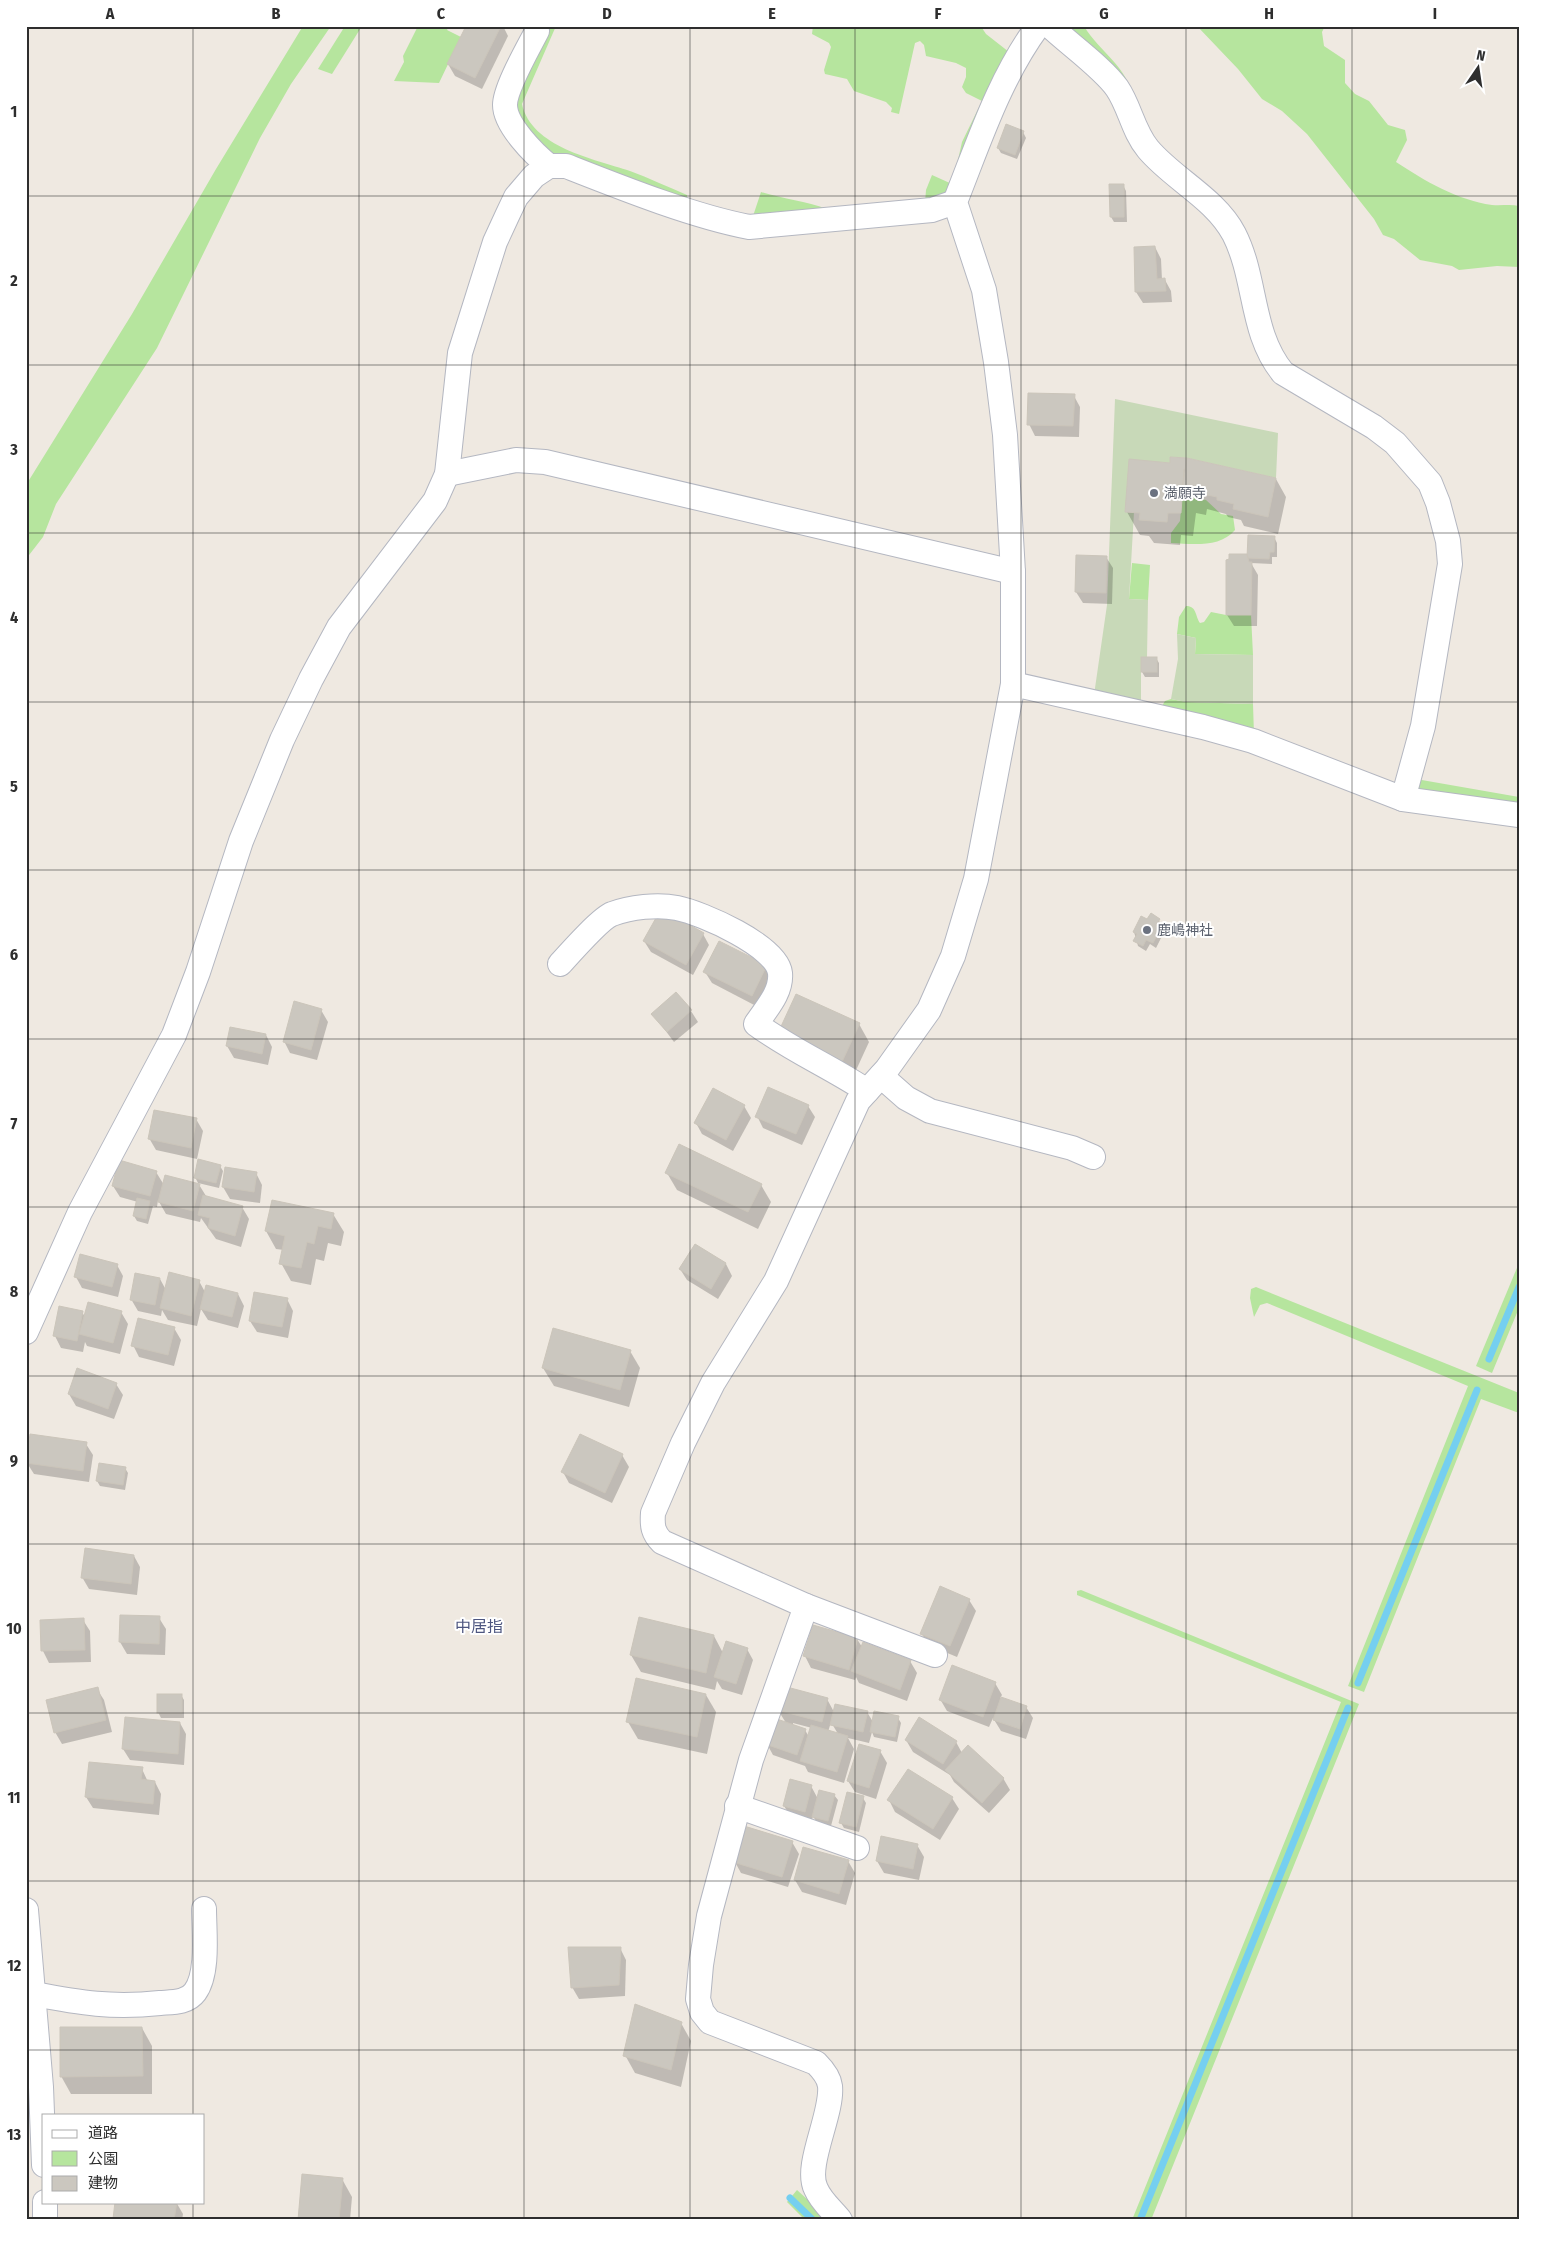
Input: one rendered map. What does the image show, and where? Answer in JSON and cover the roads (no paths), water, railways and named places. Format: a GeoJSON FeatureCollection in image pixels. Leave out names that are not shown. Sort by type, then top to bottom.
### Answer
{"type":"FeatureCollection","features":[{"type":"Feature","properties":{"kind":"street"},"geometry":{"type":"LineString","coordinates":[[935,1655],[806,1606],[662,1542],[654,1534],[652,1524],[653,1512],[683,1442],[713,1383],[776,1281],[858,1101],[874,1083],[929,1010],[953,956],[976,879],[1013,684],[1012,572],[1005,435],[996,362],[984,290],[954,202],[999,92],[1012,66],[1038,26]]}},
{"type":"Feature","properties":{"kind":"street"},"geometry":{"type":"LineString","coordinates":[[1050,26],[1104,73],[1117,87],[1134,126],[1148,148],[1213,208],[1233,232],[1242,252],[1262,337],[1274,363],[1282,373],[1374,427],[1400,449],[1430,483],[1446,534],[1450,564],[1423,726],[1403,799]]}},
{"type":"Feature","properties":{"kind":"street"},"geometry":{"type":"LineString","coordinates":[[537,31],[509,90],[505,105],[508,116],[518,132],[535,154],[549,166]]}},
{"type":"Feature","properties":{"kind":"street"},"geometry":{"type":"LineString","coordinates":[[26,1332],[80,1212],[174,1035],[198,972],[241,841],[282,740],[311,679],[340,628],[435,501],[447,474],[460,353],[495,242],[516,197],[534,176],[549,166],[566,166],[722,220],[749,227],[932,210],[954,202]]}},
{"type":"Feature","properties":{"kind":"street"},"geometry":{"type":"LineString","coordinates":[[447,474],[516,460],[545,462],[1012,572]]}},
{"type":"Feature","properties":{"kind":"street"},"geometry":{"type":"LineString","coordinates":[[1013,684],[1253,740],[1403,799],[1519,815]]}},
{"type":"Feature","properties":{"kind":"street"},"geometry":{"type":"LineString","coordinates":[[560,964],[610,914],[638,908],[676,908],[725,924],[755,944],[778,963],[780,975],[775,995],[756,1024],[779,1041],[840,1072],[874,1083],[930,1111],[1072,1148],[1093,1157]]}},
{"type":"Feature","properties":{"kind":"street"},"geometry":{"type":"LineString","coordinates":[[806,1606],[762,1724],[737,1806],[709,1916],[700,1965],[698,2000],[702,2012],[710,2022],[724,2029],[766,2042],[816,2063],[825,2072],[830,2086],[812,2172],[815,2188],[840,2220]]}},
{"type":"Feature","properties":{"kind":"street"},"geometry":{"type":"LineString","coordinates":[[737,1806],[857,1848]]}},
{"type":"Feature","properties":{"kind":"street"},"geometry":{"type":"LineString","coordinates":[[34,1994],[87,2004],[124,2007],[184,2001],[195,1992],[205,1963],[204,1909]]}},
{"type":"Feature","properties":{"kind":"street"},"geometry":{"type":"LineString","coordinates":[[26,1910],[34,1994],[42,2131]]}},
{"type":"Feature","properties":{"kind":"street"},"geometry":{"type":"LineString","coordinates":[[45,2204],[45,2220]]}},
{"type":"Feature","properties":{"kind":"waterway"},"geometry":{"type":"LineString","coordinates":[[1489,1359],[1519,1287]]}},
{"type":"Feature","properties":{"kind":"waterway"},"geometry":{"type":"LineString","coordinates":[[1358,1683],[1477,1390]]}},
{"type":"Feature","properties":{"kind":"waterway"},"geometry":{"type":"LineString","coordinates":[[1140,2220],[1348,1708]]}},
{"type":"Feature","properties":{"kind":"waterway"},"geometry":{"type":"LineString","coordinates":[[790,2198],[813,2220]]}},
{"type":"Feature","properties":{"kind":"place","name":"満願寺"},"geometry":{"type":"Point","coordinates":[1154,493]}},
{"type":"Feature","properties":{"kind":"place","name":"鹿嶋神社"},"geometry":{"type":"Point","coordinates":[1147,930]}},
{"type":"Feature","properties":{"kind":"district","name":"中居指"},"geometry":{"type":"Point","coordinates":[479,1626]}}]}
